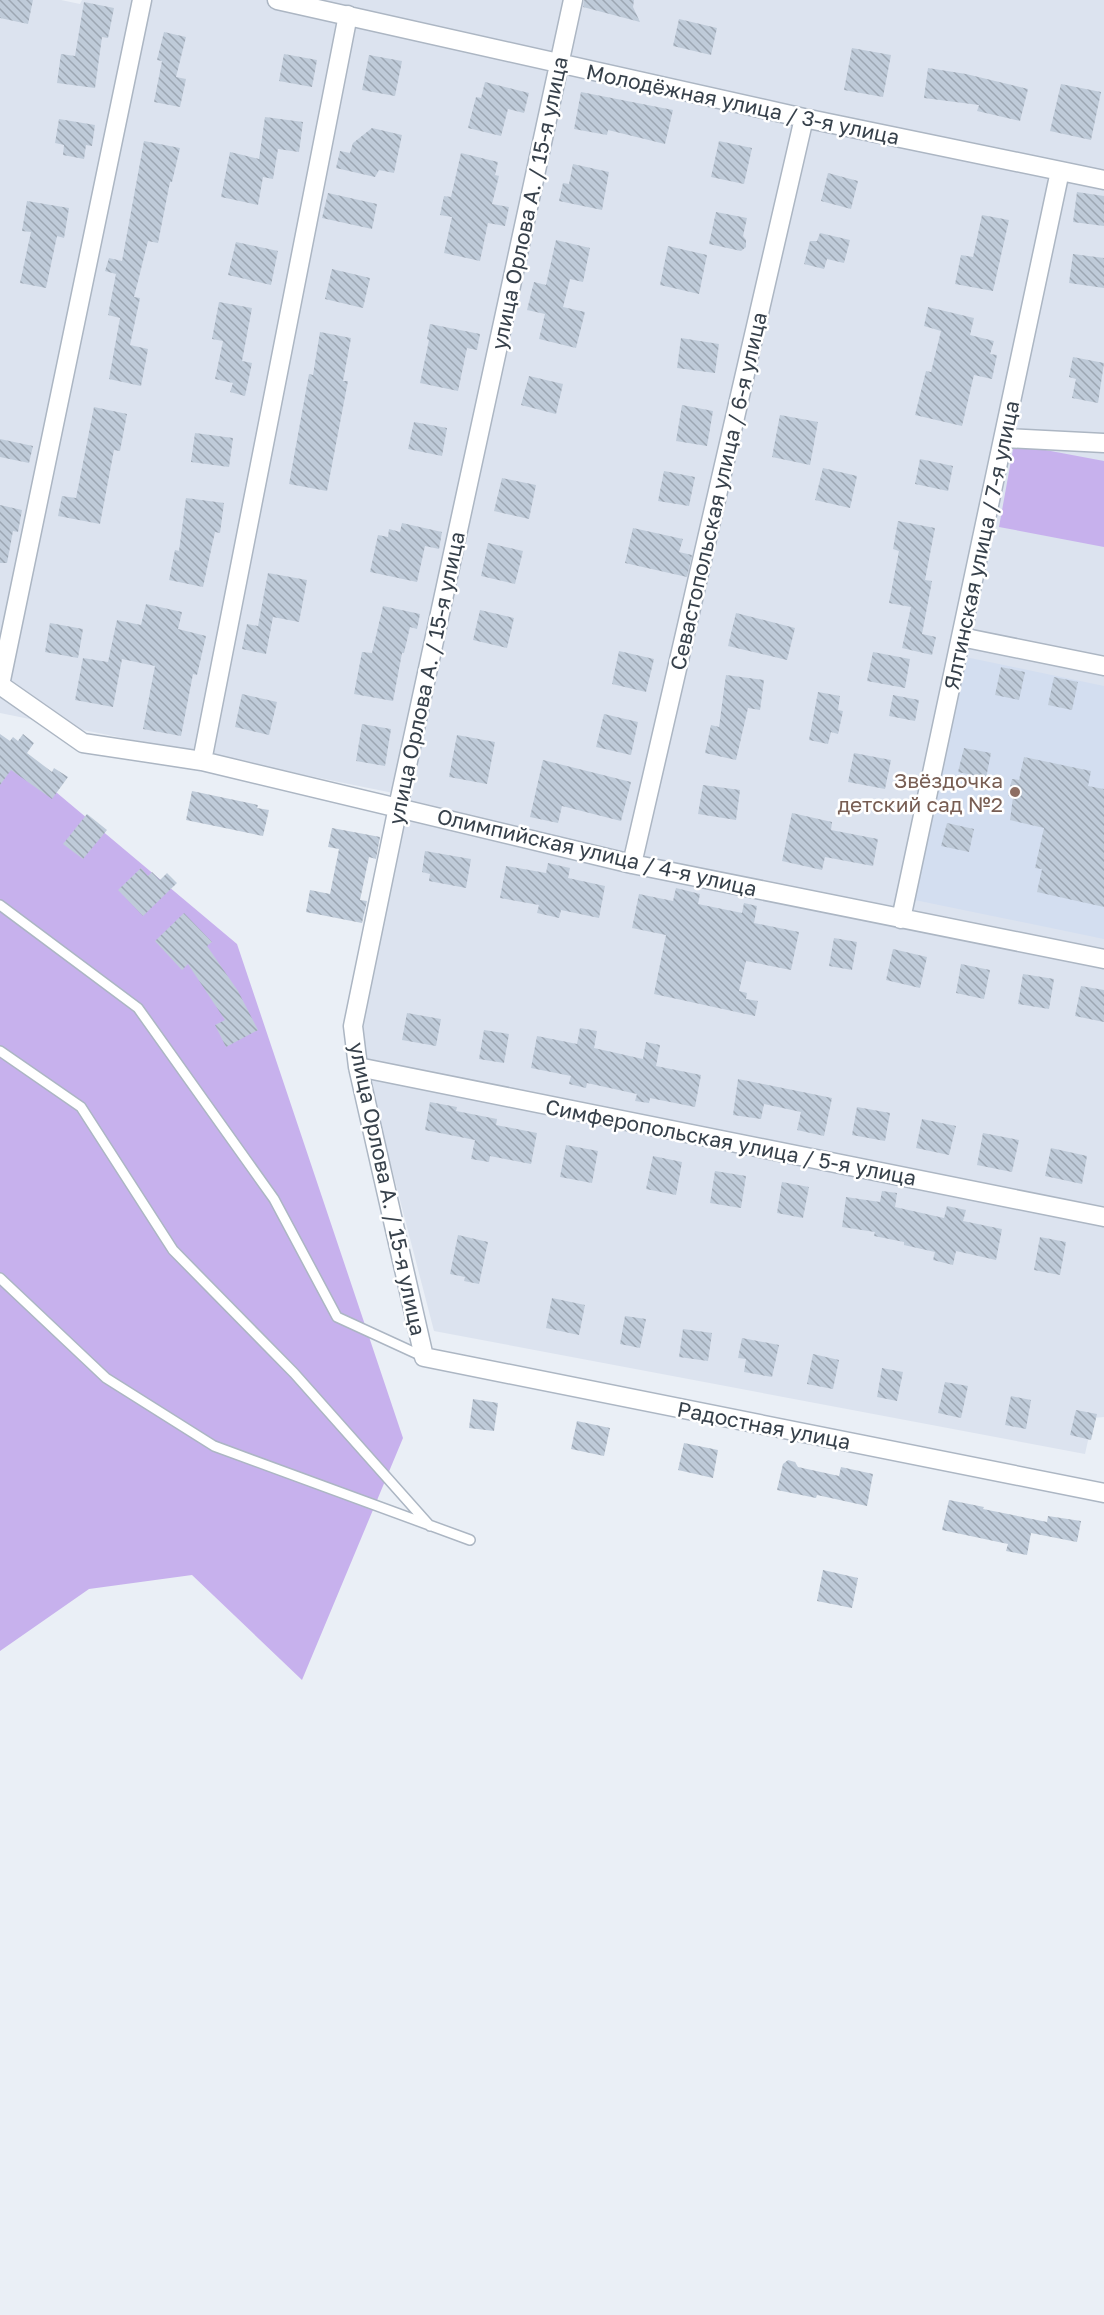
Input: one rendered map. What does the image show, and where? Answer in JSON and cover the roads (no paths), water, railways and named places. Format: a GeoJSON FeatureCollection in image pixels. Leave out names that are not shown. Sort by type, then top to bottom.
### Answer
{"type":"FeatureCollection","features":[{"type":"Feature","properties":{"kind":"street"},"geometry":{"type":"LineString","coordinates":[[0,685],[142,0]]}},
{"type":"Feature","properties":{"kind":"street","name":"Молодёжная улица / 3-я улица"},"geometry":{"type":"LineString","coordinates":[[277,0],[804,118],[1104,180]]}},
{"type":"Feature","properties":{"kind":"street","name":"улица Орлова А. / 15-я улица"},"geometry":{"type":"LineString","coordinates":[[424,1357],[358,1067],[353,1026],[398,807],[573,0]]}},
{"type":"Feature","properties":{"kind":"street"},"geometry":{"type":"LineString","coordinates":[[202,761],[348,15]]}},
{"type":"Feature","properties":{"kind":"street","name":"Севастопольская улица / 6-я улица"},"geometry":{"type":"LineString","coordinates":[[632,864],[804,118]]}},
{"type":"Feature","properties":{"kind":"street","name":"Ялтинская улица / 7-я улица"},"geometry":{"type":"LineString","coordinates":[[901,919],[1060,171]]}},
{"type":"Feature","properties":{"kind":"street"},"geometry":{"type":"LineString","coordinates":[[1004,438],[1104,443]]}},
{"type":"Feature","properties":{"kind":"street"},"geometry":{"type":"LineString","coordinates":[[961,638],[1104,666]]}},
{"type":"Feature","properties":{"kind":"street","name":"Олимпийская улица / 4-я улица"},"geometry":{"type":"LineString","coordinates":[[0,685],[83,743],[202,761],[632,864],[1104,960]]}},
{"type":"Feature","properties":{"kind":"street","name":"Симферопольская улица / 5-я улица"},"geometry":{"type":"LineString","coordinates":[[358,1067],[1104,1217]]}},
{"type":"Feature","properties":{"kind":"street","name":"Радостная улица"},"geometry":{"type":"LineString","coordinates":[[424,1357],[1104,1493]]}},
{"type":"Feature","properties":{"kind":"lane"},"geometry":{"type":"LineString","coordinates":[[0,905],[138,1008],[274,1199],[337,1317],[424,1357]]}},
{"type":"Feature","properties":{"kind":"lane"},"geometry":{"type":"LineString","coordinates":[[0,1052],[81,1107],[173,1250],[294,1373],[430,1526]]}},
{"type":"Feature","properties":{"kind":"lane"},"geometry":{"type":"LineString","coordinates":[[0,1278],[106,1378],[214,1446],[470,1540]]}},
{"type":"Feature","properties":{"kind":"place","name":"Звёздочка детский сад №2"},"geometry":{"type":"Point","coordinates":[1015,792]}}]}
